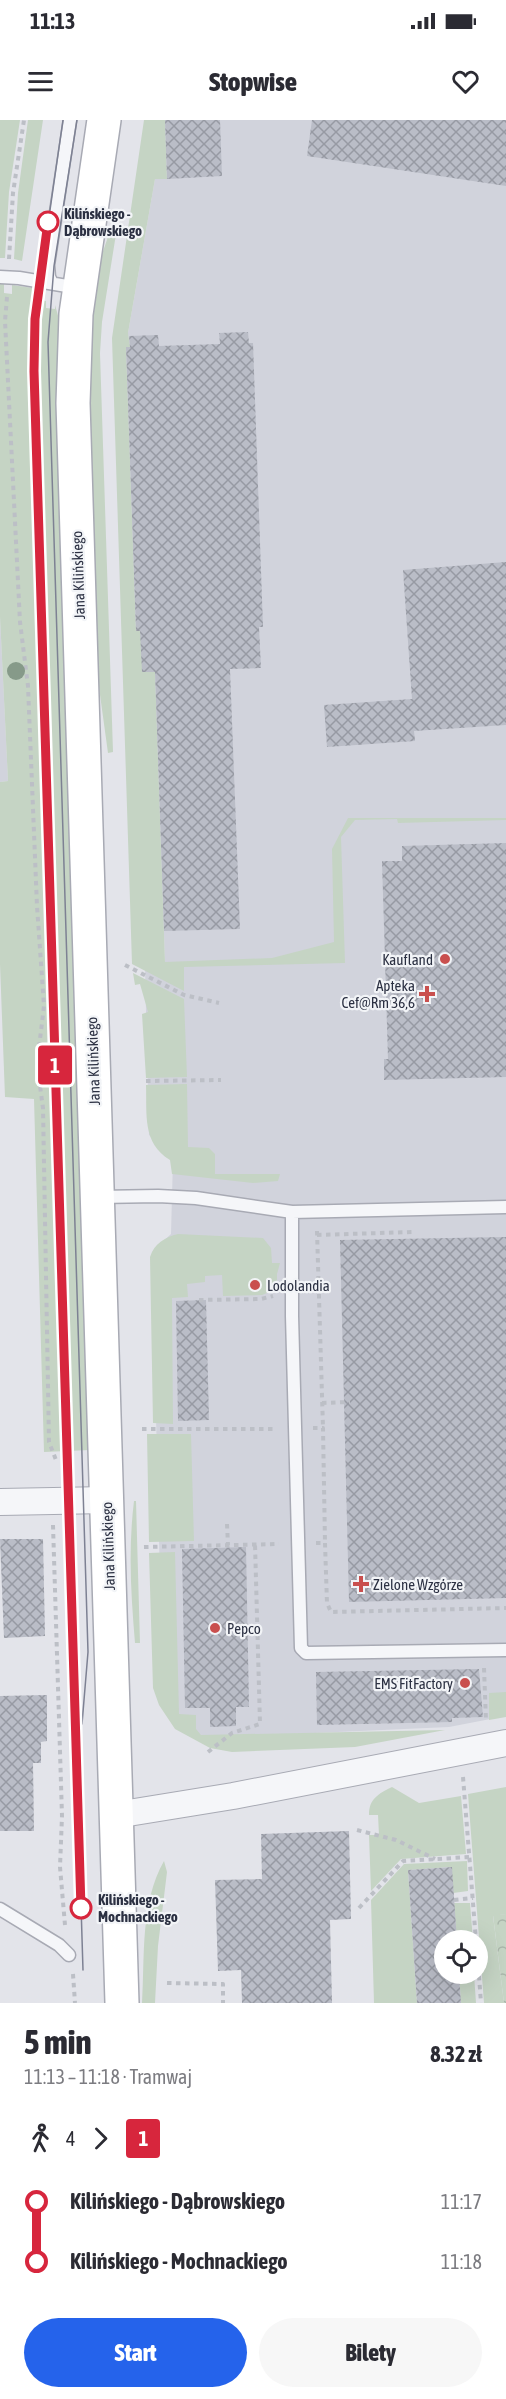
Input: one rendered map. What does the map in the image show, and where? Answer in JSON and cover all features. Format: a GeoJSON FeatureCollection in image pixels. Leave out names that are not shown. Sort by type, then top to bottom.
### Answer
{"type":"FeatureCollection","features":[{"type":"Feature","properties":{"kind":"street","name":"Jana Kilińskiego"},"geometry":{"type":"LineString","coordinates":[[104,121],[66,285],[75,331],[73,403],[122,2003]]}},
{"type":"Feature","properties":{"kind":"street"},"geometry":{"type":"LineString","coordinates":[[0,1502],[107,1500]]}},
{"type":"Feature","properties":{"kind":"street"},"geometry":{"type":"LineString","coordinates":[[116,1815],[222,1798],[506,1743]]}},
{"type":"Feature","properties":{"kind":"lane"},"geometry":{"type":"LineString","coordinates":[[66,285],[49,277],[48,265],[70,120]]}},
{"type":"Feature","properties":{"kind":"lane"},"geometry":{"type":"LineString","coordinates":[[4,277],[66,285]]}},
{"type":"Feature","properties":{"kind":"lane"},"geometry":{"type":"LineString","coordinates":[[98,1197],[196,1198],[292,1212],[506,1207]]}},
{"type":"Feature","properties":{"kind":"lane"},"geometry":{"type":"LineString","coordinates":[[292,1212],[300,1642],[306,1653],[506,1650]]}},
{"type":"Feature","properties":{"kind":"lane"},"geometry":{"type":"LineString","coordinates":[[0,1909],[59,1945],[69,1955]]}},
{"type":"Feature","properties":{"kind":"path"},"geometry":{"type":"LineString","coordinates":[[24,120],[4,277],[5,321],[20,622],[28,686],[37,906],[44,1006],[37,1064],[43,1108],[50,1442],[56,1460]]}},
{"type":"Feature","properties":{"kind":"path"},"geometry":{"type":"LineString","coordinates":[[125,965],[184,995],[219,1003]]}},
{"type":"Feature","properties":{"kind":"path"},"geometry":{"type":"LineString","coordinates":[[146,1081],[221,1080]]}},
{"type":"Feature","properties":{"kind":"path"},"geometry":{"type":"LineString","coordinates":[[316,1212],[322,1428]]}},
{"type":"Feature","properties":{"kind":"path"},"geometry":{"type":"LineString","coordinates":[[199,1300],[261,1299],[275,1295],[319,1294]]}},
{"type":"Feature","properties":{"kind":"path"},"geometry":{"type":"LineString","coordinates":[[322,1403],[350,1402]]}},
{"type":"Feature","properties":{"kind":"path"},"geometry":{"type":"LineString","coordinates":[[142,1429],[166,1428]]}},
{"type":"Feature","properties":{"kind":"path"},"geometry":{"type":"LineString","coordinates":[[51,1501],[58,1626],[62,1816],[60,1866],[69,1955],[73,1964],[75,2003]]}},
{"type":"Feature","properties":{"kind":"path"},"geometry":{"type":"LineString","coordinates":[[228,1524],[228,1545]]}},
{"type":"Feature","properties":{"kind":"path"},"geometry":{"type":"LineString","coordinates":[[144,1546],[325,1543],[327,1603],[331,1612],[506,1608]]}},
{"type":"Feature","properties":{"kind":"path"},"geometry":{"type":"LineString","coordinates":[[208,1752],[232,1733],[260,1724],[255,1544]]}},
{"type":"Feature","properties":{"kind":"path"},"geometry":{"type":"LineString","coordinates":[[483,1650],[486,1725]]}},
{"type":"Feature","properties":{"kind":"path"},"geometry":{"type":"LineString","coordinates":[[460,1752],[475,1930]]}},
{"type":"Feature","properties":{"kind":"path"},"geometry":{"type":"LineString","coordinates":[[357,1830],[396,1840],[436,1859]]}},
{"type":"Feature","properties":{"kind":"path"},"geometry":{"type":"LineString","coordinates":[[359,1908],[403,1861],[470,1857]]}},
{"type":"Feature","properties":{"kind":"path"},"geometry":{"type":"LineString","coordinates":[[454,1900],[473,1898]]}},
{"type":"Feature","properties":{"kind":"path"},"geometry":{"type":"LineString","coordinates":[[167,1983],[223,1984],[223,2003]]}},
{"type":"Feature","properties":{"kind":"path"},"geometry":{"type":"LineString","coordinates":[[479,1984],[481,2003]]}},
{"type":"Feature","properties":{"kind":"shaded area"},"geometry":{"type":"Polygon","coordinates":[[[165,120],[506,120],[506,1716],[449,1727],[202,1738],[163,1704],[152,1252],[171,1234],[173,1159],[149,1135],[145,969],[165,962],[155,672],[140,631],[136,631],[126,347],[129,347],[128,333],[155,179],[167,179],[165,120]]]}},
{"type":"Feature","properties":{"kind":"shaded area"},"geometry":{"type":"Polygon","coordinates":[[[0,617],[8,781],[0,782],[0,617]]]}},
{"type":"Feature","properties":{"kind":"green space"},"geometry":{"type":"Polygon","coordinates":[[[0,120],[20,120],[9,192],[5,258],[0,258],[0,120]]]}},
{"type":"Feature","properties":{"kind":"green space"},"geometry":{"type":"Polygon","coordinates":[[[28,120],[43,120],[22,261],[14,259],[18,193],[28,120]]]}},
{"type":"Feature","properties":{"kind":"green space"},"geometry":{"type":"Polygon","coordinates":[[[144,120],[165,120],[167,179],[155,179],[128,333],[130,347],[126,348],[136,631],[140,631],[155,672],[165,962],[272,958],[334,942],[332,849],[348,818],[506,818],[506,820],[398,823],[397,819],[355,820],[341,837],[345,963],[184,967],[184,991],[132,964],[112,338],[144,120]]]}},
{"type":"Feature","properties":{"kind":"green space"},"geometry":{"type":"Polygon","coordinates":[[[109,234],[116,234],[102,322],[100,353],[113,752],[108,753],[97,673],[88,402],[89,333],[100,260],[109,234]]]}},
{"type":"Feature","properties":{"kind":"green space"},"geometry":{"type":"Polygon","coordinates":[[[0,284],[4,284],[4,293],[12,294],[12,285],[33,288],[32,299],[46,301],[46,308],[55,309],[55,305],[59,319],[90,1450],[44,1452],[34,1099],[5,1097],[0,964],[0,782],[8,781],[0,617],[0,284]]]}},
{"type":"Feature","properties":{"kind":"green space"},"geometry":{"type":"Polygon","coordinates":[[[133,973],[184,999],[187,1077],[146,1078],[142,1014],[148,1012],[140,984],[135,985],[133,973]]]}},
{"type":"Feature","properties":{"kind":"green space"},"geometry":{"type":"Polygon","coordinates":[[[187,1084],[188,1147],[209,1148],[215,1154],[215,1174],[280,1174],[278,1181],[253,1183],[172,1174],[170,1160],[161,1153],[150,1136],[146,1085],[187,1084]]]}},
{"type":"Feature","properties":{"kind":"green space"},"geometry":{"type":"Polygon","coordinates":[[[178,1234],[263,1238],[271,1248],[272,1263],[280,1263],[277,1289],[262,1295],[223,1296],[222,1275],[205,1276],[205,1282],[187,1284],[188,1297],[172,1298],[173,1424],[153,1423],[150,1257],[154,1248],[161,1242],[178,1234]]]}},
{"type":"Feature","properties":{"kind":"green space"},"geometry":{"type":"Polygon","coordinates":[[[147,1434],[191,1434],[194,1541],[149,1542],[147,1434]]]}},
{"type":"Feature","properties":{"kind":"green space"},"geometry":{"type":"Polygon","coordinates":[[[134,1501],[136,1501],[140,1643],[135,1643],[131,1590],[134,1501]]]}},
{"type":"Feature","properties":{"kind":"green space"},"geometry":{"type":"Polygon","coordinates":[[[175,1552],[179,1714],[196,1715],[196,1729],[201,1735],[445,1730],[355,1747],[232,1752],[210,1748],[175,1729],[159,1705],[153,1688],[149,1553],[175,1552]]]}},
{"type":"Feature","properties":{"kind":"green space"},"geometry":{"type":"Polygon","coordinates":[[[506,1692],[506,1717],[489,1720],[489,1693],[506,1692]]]}},
{"type":"Feature","properties":{"kind":"green space"},"geometry":{"type":"Polygon","coordinates":[[[392,1787],[419,1803],[461,1796],[466,1854],[401,1859],[371,1891],[369,1835],[379,1835],[378,1815],[369,1815],[369,1809],[375,1798],[392,1787]]]}},
{"type":"Feature","properties":{"kind":"green space"},"geometry":{"type":"Polygon","coordinates":[[[506,1787],[506,1914],[493,1916],[504,2003],[484,2003],[483,1984],[488,1984],[488,1930],[478,1930],[468,1794],[506,1787]]]}},
{"type":"Feature","properties":{"kind":"green space"},"geometry":{"type":"Polygon","coordinates":[[[164,1861],[167,1872],[158,1946],[155,2003],[142,2003],[147,1912],[156,1877],[164,1861]]]}},
{"type":"Feature","properties":{"kind":"green space"},"geometry":{"type":"Polygon","coordinates":[[[467,1861],[468,1891],[453,1893],[451,1867],[408,1870],[417,2003],[374,2003],[371,1900],[404,1864],[467,1861]]]}},
{"type":"Feature","properties":{"kind":"green space"},"geometry":{"type":"Polygon","coordinates":[[[454,1903],[470,1903],[472,1930],[456,1930],[454,1903]]]}},
{"type":"Feature","properties":{"kind":"green space"},"geometry":{"type":"Polygon","coordinates":[[[506,1914],[506,2003],[504,2003],[493,1915],[506,1914]]]}},
{"type":"Feature","properties":{"kind":"green space"},"geometry":{"type":"Polygon","coordinates":[[[460,1984],[475,1984],[476,2003],[461,2003],[460,1984]]]}},
{"type":"Feature","properties":{"kind":"building"},"geometry":{"type":"Polygon","coordinates":[[[165,120],[220,120],[222,176],[167,179],[165,120]]]}},
{"type":"Feature","properties":{"kind":"building"},"geometry":{"type":"Polygon","coordinates":[[[312,120],[506,120],[506,186],[307,156],[312,120]]]}},
{"type":"Feature","properties":{"kind":"building"},"geometry":{"type":"Polygon","coordinates":[[[248,332],[249,343],[253,343],[263,627],[259,627],[261,668],[230,669],[240,929],[164,931],[155,672],[142,672],[140,631],[136,631],[126,347],[130,347],[129,336],[158,335],[159,346],[220,344],[219,333],[248,332]]]}},
{"type":"Feature","properties":{"kind":"building"},"geometry":{"type":"Polygon","coordinates":[[[506,562],[506,725],[414,731],[415,741],[327,747],[324,705],[412,699],[403,570],[506,562]]]}},
{"type":"Feature","properties":{"kind":"building","name":"Kaufland"},"geometry":{"type":"Polygon","coordinates":[[[506,843],[506,1077],[384,1080],[384,1059],[388,1059],[382,861],[402,861],[402,846],[506,843]]]}},
{"type":"Feature","properties":{"kind":"building"},"geometry":{"type":"Polygon","coordinates":[[[506,1237],[506,1598],[349,1602],[340,1240],[506,1237]]]}},
{"type":"Feature","properties":{"kind":"building"},"geometry":{"type":"Polygon","coordinates":[[[206,1300],[209,1420],[178,1421],[176,1301],[206,1300]]]}},
{"type":"Feature","properties":{"kind":"building"},"geometry":{"type":"Polygon","coordinates":[[[0,1539],[43,1539],[45,1636],[4,1638],[0,1539]]]}},
{"type":"Feature","properties":{"kind":"building","name":"Pepco"},"geometry":{"type":"Polygon","coordinates":[[[246,1547],[249,1707],[236,1707],[236,1726],[210,1727],[210,1708],[185,1708],[182,1549],[246,1547]]]}},
{"type":"Feature","properties":{"kind":"building"},"geometry":{"type":"Polygon","coordinates":[[[479,1669],[483,1717],[452,1718],[452,1722],[317,1725],[316,1672],[479,1669]]]}},
{"type":"Feature","properties":{"kind":"building"},"geometry":{"type":"Polygon","coordinates":[[[47,1695],[47,1741],[41,1742],[41,1763],[33,1763],[34,1831],[0,1831],[0,1696],[47,1695]]]}},
{"type":"Feature","properties":{"kind":"building"},"geometry":{"type":"Polygon","coordinates":[[[349,1831],[351,1919],[330,1920],[332,2003],[242,2003],[241,1970],[218,1971],[215,1880],[262,1879],[261,1834],[349,1831]]]}},
{"type":"Feature","properties":{"kind":"building"},"geometry":{"type":"Polygon","coordinates":[[[452,1867],[456,1930],[434,1930],[434,1984],[460,1984],[461,2003],[417,2003],[408,1870],[452,1867]]]}},
{"type":"Feature","properties":{"kind":"tram line"},"geometry":{"type":"LineString","coordinates":[[63,120],[37,300],[34,371],[83,1970]]}},
{"type":"Feature","properties":{"kind":"tram line"},"geometry":{"type":"LineString","coordinates":[[77,120],[54,266],[48,342],[88,1652],[82,1724]]}},
{"type":"Feature","properties":{"kind":"tram line","name":"1"},"geometry":{"type":"LineString","coordinates":[[48,222],[35,319],[34,371],[81,1908]]}},
{"type":"Feature","properties":{"kind":"place","name":"Kilińskiego - Dąbrowskiego"},"geometry":{"type":"Point","coordinates":[48,222]}},
{"type":"Feature","properties":{"kind":"place","name":"Kaufland"},"geometry":{"type":"Point","coordinates":[445,959]}},
{"type":"Feature","properties":{"kind":"place","name":"Apteka Cef@Rm 36,6"},"geometry":{"type":"Point","coordinates":[427,994]}},
{"type":"Feature","properties":{"kind":"place","name":"Lodolandia"},"geometry":{"type":"Point","coordinates":[255,1285]}},
{"type":"Feature","properties":{"kind":"place","name":"Zielone Wzgórze"},"geometry":{"type":"Point","coordinates":[361,1584]}},
{"type":"Feature","properties":{"kind":"place","name":"Pepco"},"geometry":{"type":"Point","coordinates":[215,1628]}},
{"type":"Feature","properties":{"kind":"place","name":"EMS FitFactory"},"geometry":{"type":"Point","coordinates":[465,1683]}},
{"type":"Feature","properties":{"kind":"place","name":"Kilińskiego - Mochnackiego"},"geometry":{"type":"Point","coordinates":[81,1908]}}]}
